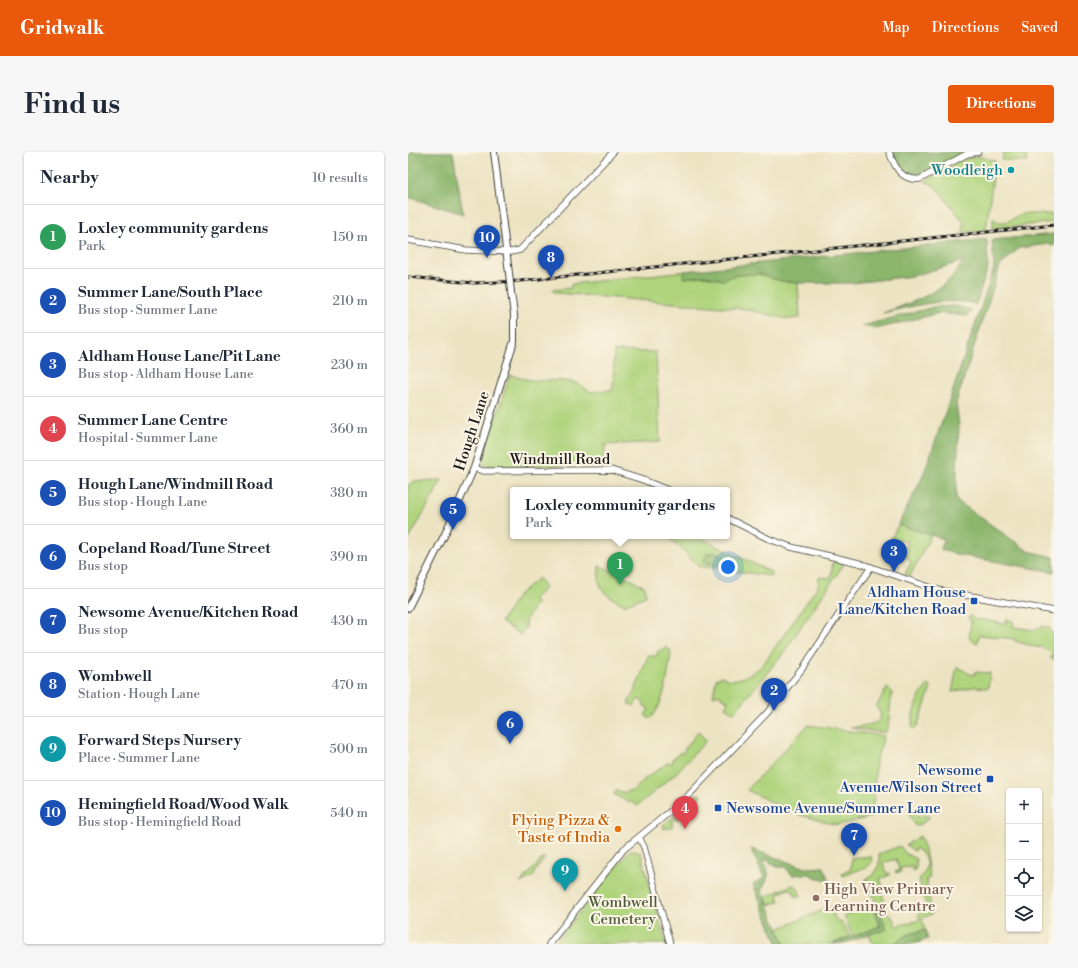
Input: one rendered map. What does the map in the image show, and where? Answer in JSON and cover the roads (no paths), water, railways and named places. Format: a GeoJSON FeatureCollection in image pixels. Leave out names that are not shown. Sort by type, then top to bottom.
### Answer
{"type":"FeatureCollection","features":[{"type":"Feature","properties":{"kind":"main road","name":"Hough Lane"},"geometry":{"type":"LineString","coordinates":[[408,608],[445,534],[474,468],[514,341],[514,315],[494,152]]}},
{"type":"Feature","properties":{"kind":"street"},"geometry":{"type":"LineString","coordinates":[[408,240],[466,250],[511,252],[520,250],[613,152]]}},
{"type":"Feature","properties":{"kind":"street"},"geometry":{"type":"LineString","coordinates":[[889,152],[897,171],[908,179],[913,180],[920,179],[967,154],[978,152]]}},
{"type":"Feature","properties":{"kind":"street","name":"Windmill Road"},"geometry":{"type":"LineString","coordinates":[[474,468],[490,471],[611,470],[660,487]]}},
{"type":"Feature","properties":{"kind":"street"},"geometry":{"type":"LineString","coordinates":[[730,520],[769,539],[791,547],[871,567],[938,590],[1054,611]]}},
{"type":"Feature","properties":{"kind":"street"},"geometry":{"type":"LineString","coordinates":[[549,944],[624,849],[698,786],[767,713],[802,669],[871,567]]}},
{"type":"Feature","properties":{"kind":"street"},"geometry":{"type":"LineString","coordinates":[[639,837],[644,847],[670,944]]}},
{"type":"Feature","properties":{"kind":"railway"},"geometry":{"type":"LineString","coordinates":[[408,277],[474,283],[520,281],[1054,225]]}},
{"type":"Feature","properties":{"kind":"place","name":"Woodleigh"},"geometry":{"type":"Point","coordinates":[1011,170]}},
{"type":"Feature","properties":{"kind":"place","name":"Hemingfield Road/Wood Walk"},"geometry":{"type":"Point","coordinates":[487,258]}},
{"type":"Feature","properties":{"kind":"place","name":"Wombwell"},"geometry":{"type":"Point","coordinates":[551,278]}},
{"type":"Feature","properties":{"kind":"place","name":"Hough Lane/Windmill Road"},"geometry":{"type":"Point","coordinates":[453,530]}},
{"type":"Feature","properties":{"kind":"place","name":"Aldham House Lane/Pit Lane"},"geometry":{"type":"Point","coordinates":[894,572]}},
{"type":"Feature","properties":{"kind":"place","name":"Loxley community gardens"},"geometry":{"type":"Point","coordinates":[620,585]}},
{"type":"Feature","properties":{"kind":"place","name":"Aldham House Lane/Kitchen Road"},"geometry":{"type":"Point","coordinates":[974,601]}},
{"type":"Feature","properties":{"kind":"place","name":"Summer Lane/South Place"},"geometry":{"type":"Point","coordinates":[774,711]}},
{"type":"Feature","properties":{"kind":"place","name":"Copeland Road/Tune Street"},"geometry":{"type":"Point","coordinates":[510,744]}},
{"type":"Feature","properties":{"kind":"place","name":"Newsome Avenue/Wilson Street"},"geometry":{"type":"Point","coordinates":[990,779]}},
{"type":"Feature","properties":{"kind":"place","name":"Newsome Avenue/Summer Lane"},"geometry":{"type":"Point","coordinates":[718,808]}},
{"type":"Feature","properties":{"kind":"place","name":"Flying Pizza & Taste of India"},"geometry":{"type":"Point","coordinates":[618,829]}},
{"type":"Feature","properties":{"kind":"place","name":"Summer Lane Centre"},"geometry":{"type":"Point","coordinates":[685,829]}},
{"type":"Feature","properties":{"kind":"place","name":"Newsome Avenue/Kitchen Road"},"geometry":{"type":"Point","coordinates":[854,856]}},
{"type":"Feature","properties":{"kind":"place","name":"Forward Steps Nursery"},"geometry":{"type":"Point","coordinates":[565,891]}},
{"type":"Feature","properties":{"kind":"place","name":"High View Primary Learning Centre"},"geometry":{"type":"Point","coordinates":[816,898]}},
{"type":"Feature","properties":{"kind":"park label","name":"Wombwell Cemetery"},"geometry":{"type":"Point","coordinates":[623,910]}}]}
